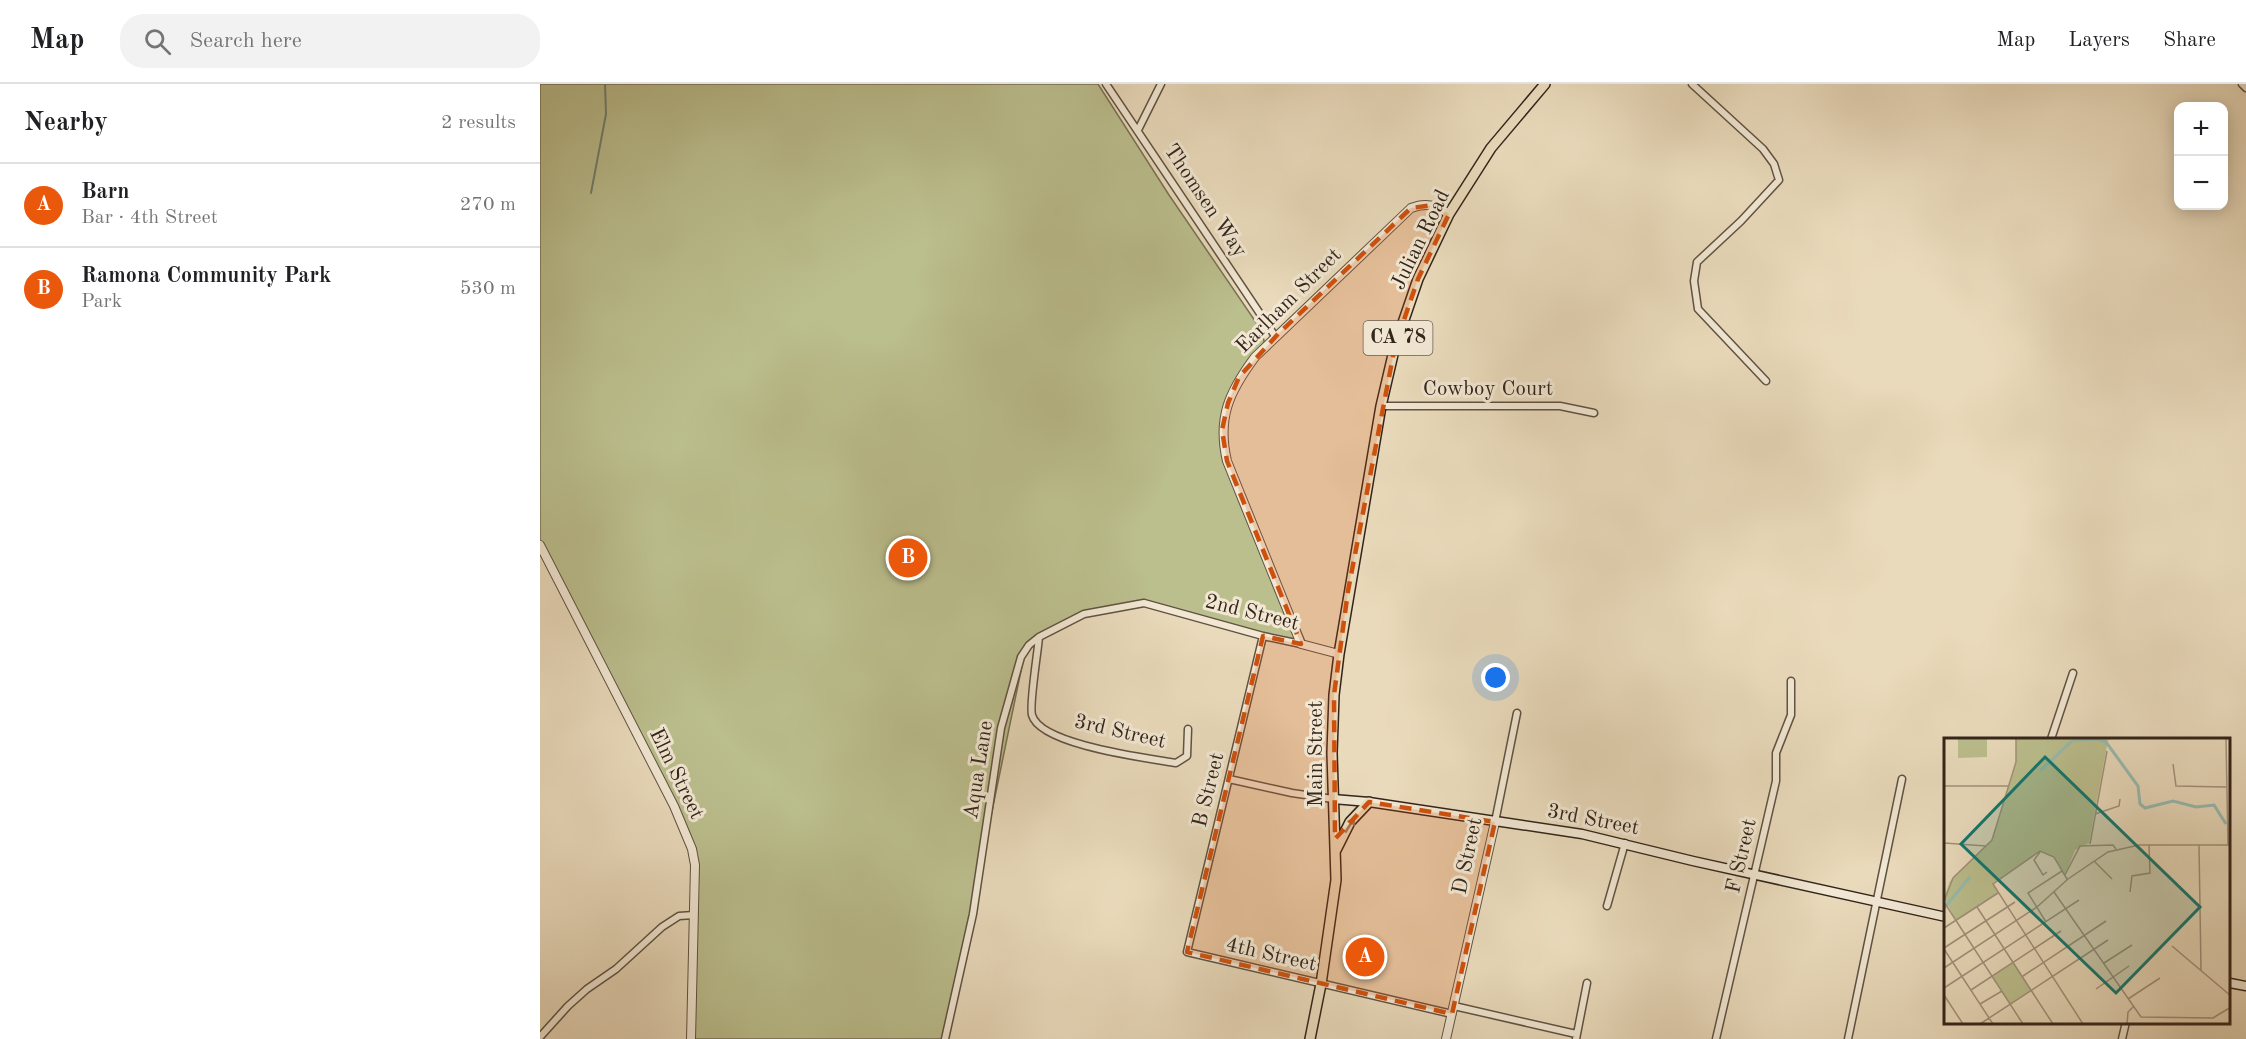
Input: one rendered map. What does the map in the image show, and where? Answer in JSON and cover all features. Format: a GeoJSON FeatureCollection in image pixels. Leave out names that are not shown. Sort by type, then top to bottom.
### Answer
{"type":"FeatureCollection","features":[{"type":"Feature","properties":{"kind":"main road","name":"Julian Road"},"geometry":{"type":"LineString","coordinates":[[1370,470],[1381,406],[1395,346],[1418,279],[1449,214],[1491,148],[1545,84]]}},
{"type":"Feature","properties":{"kind":"main road","name":"Main Street"},"geometry":{"type":"LineString","coordinates":[[1310,1039],[1336,880],[1332,753],[1339,654],[1370,470]]}},
{"type":"Feature","properties":{"kind":"main road","name":"3rd Street"},"geometry":{"type":"LineString","coordinates":[[1333,799],[1369,802],[1581,834],[1944,917]]}},
{"type":"Feature","properties":{"kind":"main road"},"geometry":{"type":"LineString","coordinates":[[1335,852],[1350,822],[1369,802]]}},
{"type":"Feature","properties":{"kind":"main road"},"geometry":{"type":"LineString","coordinates":[[2231,982],[2246,986]]}},
{"type":"Feature","properties":{"kind":"street","name":"Thomsen Way"},"geometry":{"type":"LineString","coordinates":[[1106,84],[1275,336]]}},
{"type":"Feature","properties":{"kind":"street"},"geometry":{"type":"LineString","coordinates":[[1138,130],[1161,84]]}},
{"type":"Feature","properties":{"kind":"street"},"geometry":{"type":"LineString","coordinates":[[1692,84],[1763,149],[1774,164],[1779,180],[1741,221],[1697,262],[1694,281],[1698,309],[1766,381]]}},
{"type":"Feature","properties":{"kind":"street"},"geometry":{"type":"LineString","coordinates":[[2242,84],[2246,88]]}},
{"type":"Feature","properties":{"kind":"street","name":"Earlham Street"},"geometry":{"type":"LineString","coordinates":[[1301,644],[1227,461],[1222,430],[1228,403],[1239,377],[1255,357],[1410,208],[1420,204],[1434,205],[1449,214]]}},
{"type":"Feature","properties":{"kind":"street","name":"Cowboy Court"},"geometry":{"type":"LineString","coordinates":[[1381,406],[1560,406],[1594,413]]}},
{"type":"Feature","properties":{"kind":"street","name":"Elm Street"},"geometry":{"type":"LineString","coordinates":[[540,545],[679,816],[692,849],[695,865],[691,1039]]}},
{"type":"Feature","properties":{"kind":"street","name":"Aqua Lane"},"geometry":{"type":"LineString","coordinates":[[945,1039],[973,914],[1001,728],[1021,657],[1029,645],[1039,637],[1084,614],[1144,603],[1157,606]]}},
{"type":"Feature","properties":{"kind":"street","name":"2nd Street"},"geometry":{"type":"LineString","coordinates":[[1157,606],[1263,636],[1339,654]]}},
{"type":"Feature","properties":{"kind":"street","name":"B Street"},"geometry":{"type":"LineString","coordinates":[[1187,952],[1263,636]]}},
{"type":"Feature","properties":{"kind":"street","name":"3rd Street"},"geometry":{"type":"LineString","coordinates":[[1039,637],[1031,714],[1037,725],[1046,732],[1105,751],[1176,763],[1187,756],[1188,729]]}},
{"type":"Feature","properties":{"kind":"street"},"geometry":{"type":"LineString","coordinates":[[2051,738],[2073,673]]}},
{"type":"Feature","properties":{"kind":"street","name":"F Street"},"geometry":{"type":"LineString","coordinates":[[1716,1039],[1776,781],[1776,753],[1791,715],[1791,681]]}},
{"type":"Feature","properties":{"kind":"street","name":"D Street"},"geometry":{"type":"LineString","coordinates":[[1446,1039],[1517,713]]}},
{"type":"Feature","properties":{"kind":"street"},"geometry":{"type":"LineString","coordinates":[[1848,1039],[1902,779]]}},
{"type":"Feature","properties":{"kind":"street","name":"3rd Street"},"geometry":{"type":"LineString","coordinates":[[1228,780],[1333,799]]}},
{"type":"Feature","properties":{"kind":"street"},"geometry":{"type":"LineString","coordinates":[[1607,906],[1625,843]]}},
{"type":"Feature","properties":{"kind":"street"},"geometry":{"type":"LineString","coordinates":[[540,1037],[568,1006],[587,989],[616,969],[662,927],[679,916],[694,915]]}},
{"type":"Feature","properties":{"kind":"street","name":"4th Street"},"geometry":{"type":"LineString","coordinates":[[1187,952],[1320,984],[1576,1037]]}},
{"type":"Feature","properties":{"kind":"street"},"geometry":{"type":"LineString","coordinates":[[1576,1037],[1587,983]]}},
{"type":"Feature","properties":{"kind":"street"},"geometry":{"type":"LineString","coordinates":[[2122,1039],[2126,1024]]}},
{"type":"Feature","properties":{"kind":"highlighted area"},"geometry":{"type":"Polygon","coordinates":[[[1434,205],[1449,214],[1418,279],[1395,346],[1348,591],[1334,695],[1335,839],[1369,802],[1495,822],[1452,1014],[1187,952],[1263,636],[1301,644],[1227,461],[1222,430],[1228,403],[1239,377],[1279,333],[1411,208],[1434,205]]]}},
{"type":"Feature","properties":{"kind":"green space"},"geometry":{"type":"Polygon","coordinates":[[[540,84],[1098,84],[1169,195],[1262,331],[1265,346],[1255,357],[1226,410],[1227,462],[1307,646],[1145,603],[1093,611],[1030,644],[1023,661],[945,1039],[691,1039],[692,849],[540,544],[540,84]]]}},
{"type":"Feature","properties":{"kind":"waterway"},"geometry":{"type":"LineString","coordinates":[[591,193],[606,114],[605,84]]}},
{"type":"Feature","properties":{"kind":"place","name":"Ramona Community Park"},"geometry":{"type":"Point","coordinates":[908,558]}},
{"type":"Feature","properties":{"kind":"place","name":"Barn"},"geometry":{"type":"Point","coordinates":[1365,957]}}]}
